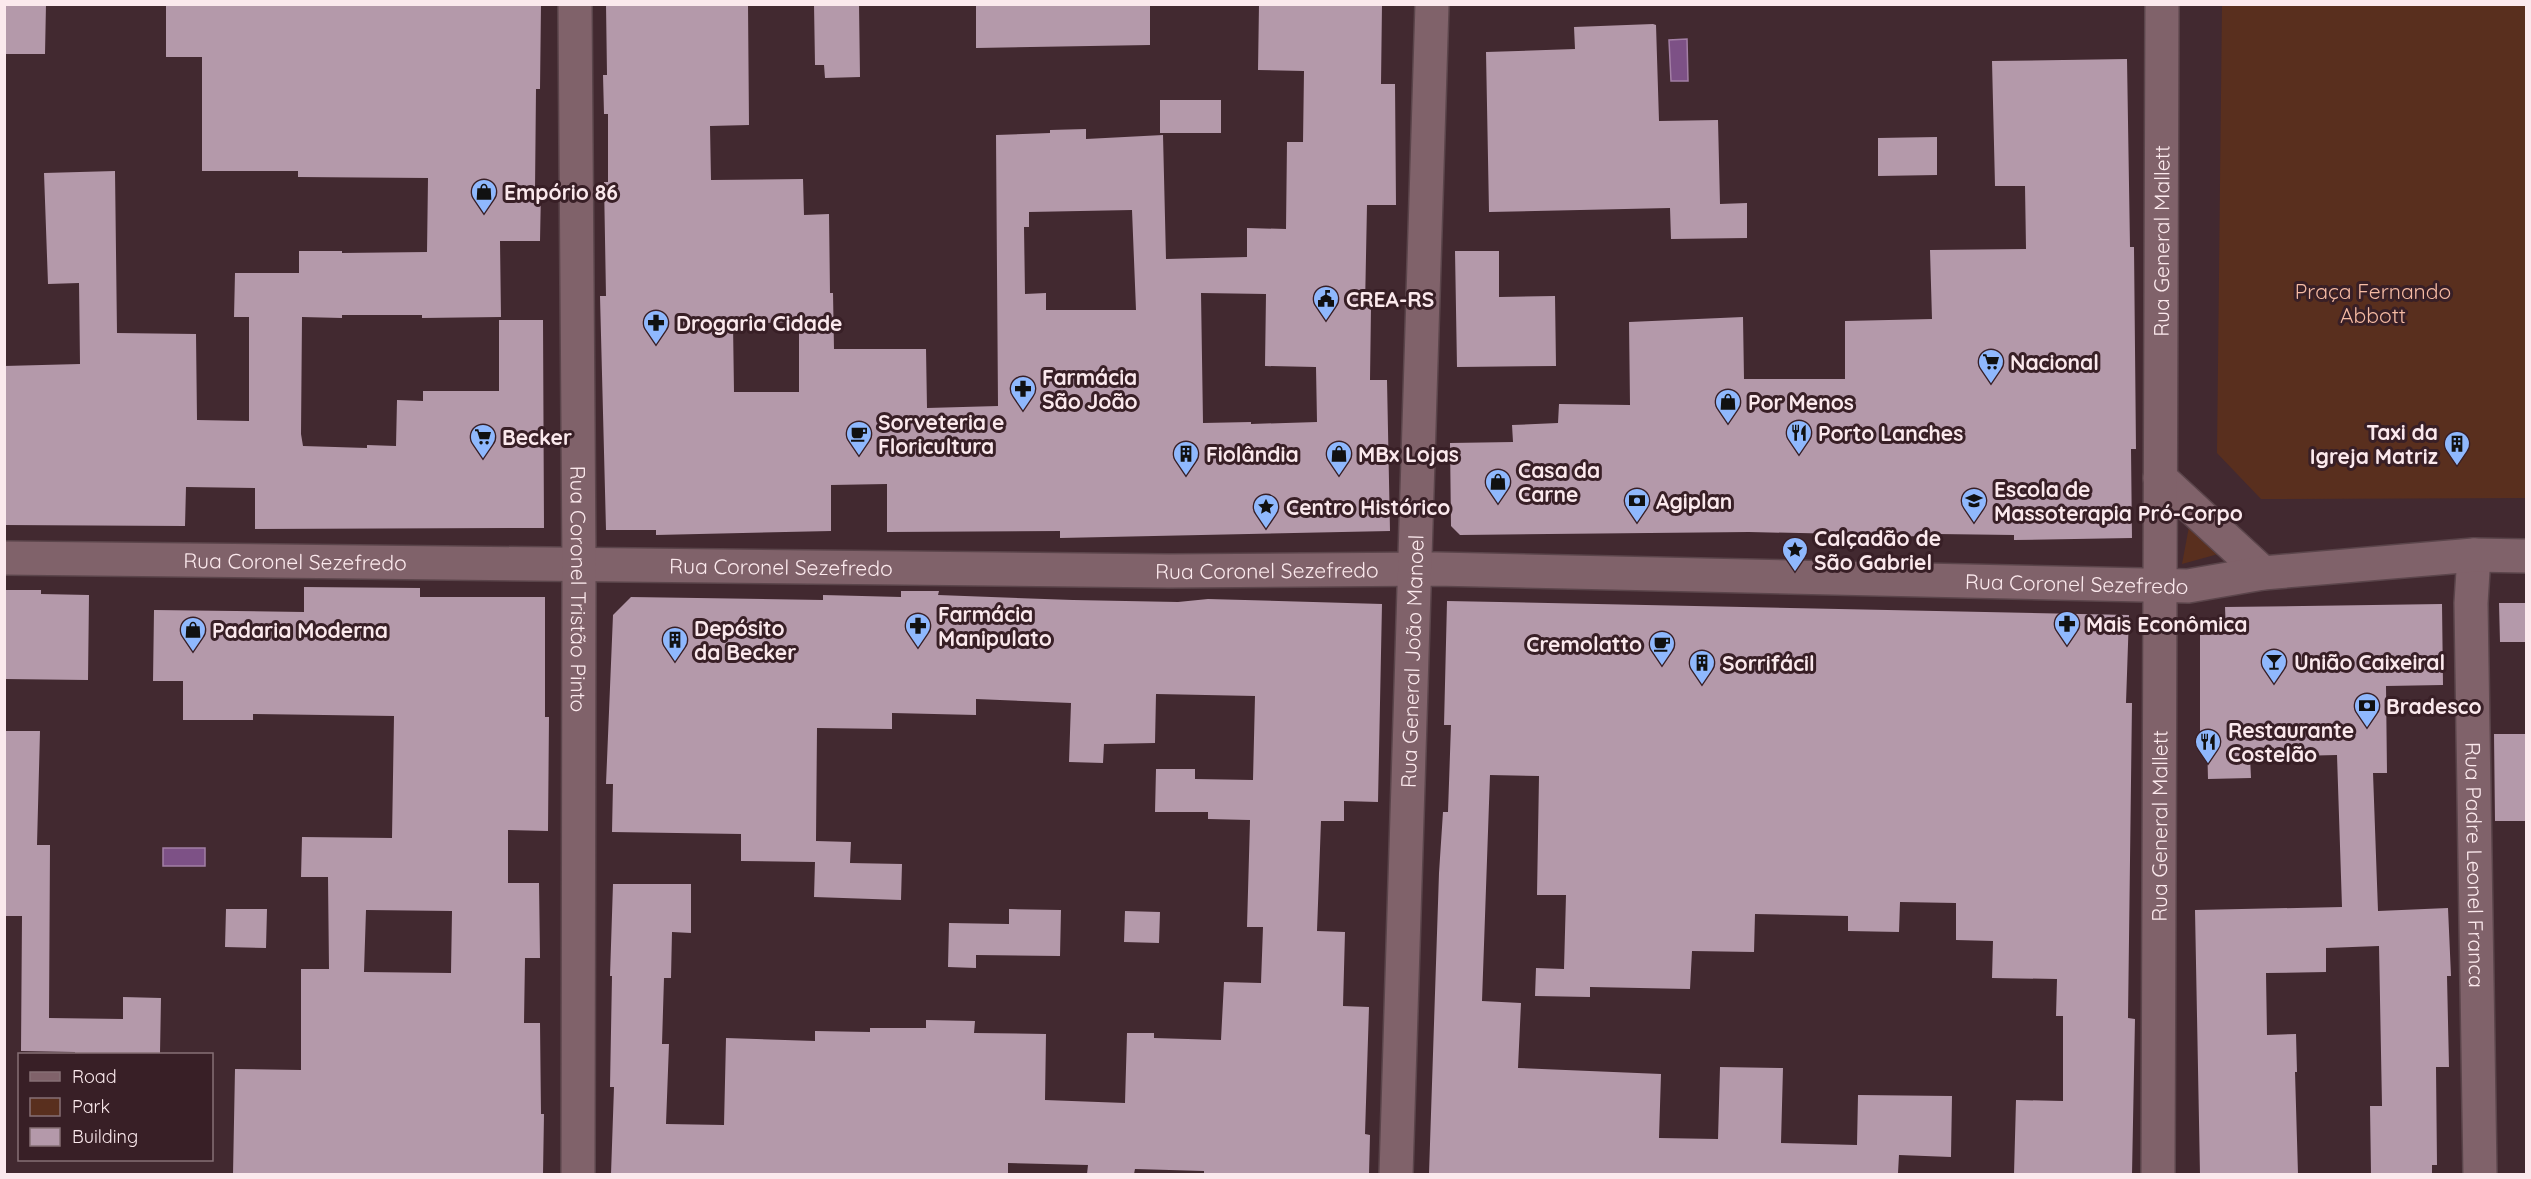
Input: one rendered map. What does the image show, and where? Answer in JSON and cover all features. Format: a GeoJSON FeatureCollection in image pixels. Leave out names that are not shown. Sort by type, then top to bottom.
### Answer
{"type":"FeatureCollection","features":[{"type":"Feature","properties":{"kind":"street","name":"Rua Coronel Tristão Pinto"},"geometry":{"type":"LineString","coordinates":[[574,4],[579,564],[578,1174]]}},
{"type":"Feature","properties":{"kind":"street","name":"Rua General João Manoel"},"geometry":{"type":"LineString","coordinates":[[1396,1174],[1432,4]]}},
{"type":"Feature","properties":{"kind":"street","name":"Rua General Mallett"},"geometry":{"type":"LineString","coordinates":[[2158,1174],[2162,4]]}},
{"type":"Feature","properties":{"kind":"street"},"geometry":{"type":"LineString","coordinates":[[2160,478],[2263,573]]}},
{"type":"Feature","properties":{"kind":"street","name":"Rua Coronel Sezefredo"},"geometry":{"type":"LineString","coordinates":[[4,558],[1169,571],[1413,569],[2188,586],[2263,573],[2474,555],[2526,556]]}},
{"type":"Feature","properties":{"kind":"street","name":"Rua Padre Leonel Franca"},"geometry":{"type":"LineString","coordinates":[[2474,555],[2471,603],[2480,1174]]}},
{"type":"Feature","properties":{"kind":"green space","name":"Praça Fernando Abbott"},"geometry":{"type":"Polygon","coordinates":[[[2222,5],[2526,5],[2526,498],[2261,499],[2217,453],[2222,5]]]}},
{"type":"Feature","properties":{"kind":"green space"},"geometry":{"type":"Polygon","coordinates":[[[2191,516],[2229,551],[2182,564],[2191,516]]]}},
{"type":"Feature","properties":{"kind":"shaded area"},"geometry":{"type":"Polygon","coordinates":[[[1687,39],[1688,81],[1671,81],[1669,40],[1687,39]]]}},
{"type":"Feature","properties":{"kind":"shaded area"},"geometry":{"type":"Polygon","coordinates":[[[163,848],[205,848],[205,866],[163,866],[163,848]]]}},
{"type":"Feature","properties":{"kind":"building"},"geometry":{"type":"Polygon","coordinates":[[[4,4],[46,4],[45,54],[4,54],[4,4]]]}},
{"type":"Feature","properties":{"kind":"building"},"geometry":{"type":"Polygon","coordinates":[[[166,4],[541,4],[540,89],[536,89],[535,190],[541,190],[540,241],[500,241],[501,317],[422,318],[422,315],[342,315],[342,318],[302,317],[301,434],[303,446],[367,448],[367,445],[396,446],[397,400],[423,401],[423,391],[499,391],[499,320],[543,320],[544,528],[255,529],[255,488],[186,487],[185,526],[4,525],[4,366],[80,364],[79,283],[48,284],[44,173],[115,171],[117,333],[196,334],[197,420],[249,421],[249,317],[234,317],[235,273],[299,273],[299,251],[427,252],[428,178],[298,177],[298,171],[202,171],[202,57],[166,57],[166,4]]]}},
{"type":"Feature","properties":{"kind":"building"},"geometry":{"type":"Polygon","coordinates":[[[606,4],[748,4],[749,125],[710,126],[711,180],[803,179],[804,215],[829,214],[830,293],[833,293],[834,349],[926,349],[927,408],[998,406],[996,135],[1086,129],[1086,139],[1163,135],[1166,259],[1247,257],[1247,228],[1286,229],[1287,142],[1303,142],[1304,71],[1258,70],[1259,4],[1382,4],[1381,84],[1395,84],[1396,205],[1367,205],[1365,307],[1371,307],[1370,380],[1387,380],[1390,531],[1060,538],[1060,531],[887,532],[887,484],[831,485],[831,531],[656,535],[656,530],[606,530],[600,296],[606,296],[604,182],[608,182],[608,114],[604,114],[603,75],[607,75],[606,4]],[[1132,210],[1029,212],[1029,227],[1024,227],[1025,294],[1046,293],[1046,310],[1136,310],[1132,210]],[[1201,293],[1203,423],[1317,422],[1316,367],[1265,366],[1266,294],[1201,293]],[[799,322],[733,324],[734,392],[799,392],[799,322]]]}},
{"type":"Feature","properties":{"kind":"building"},"geometry":{"type":"Polygon","coordinates":[[[814,4],[859,4],[860,77],[825,78],[824,65],[815,65],[814,4]]]}},
{"type":"Feature","properties":{"kind":"building"},"geometry":{"type":"Polygon","coordinates":[[[976,4],[1150,4],[1150,45],[976,48],[976,4]]]}},
{"type":"Feature","properties":{"kind":"building"},"geometry":{"type":"Polygon","coordinates":[[[1656,25],[1659,121],[1718,120],[1720,204],[1747,203],[1747,238],[1671,239],[1670,208],[1489,212],[1486,52],[1575,49],[1574,27],[1656,25]]]}},
{"type":"Feature","properties":{"kind":"building"},"geometry":{"type":"Polygon","coordinates":[[[2127,59],[2130,247],[2134,247],[2136,449],[2131,449],[2132,538],[2014,540],[2014,535],[1937,534],[1937,536],[1843,537],[1843,534],[1749,532],[1460,535],[1451,526],[1450,443],[1513,442],[1512,425],[1558,423],[1559,404],[1630,405],[1629,322],[1743,317],[1744,379],[1845,379],[1845,321],[1932,319],[1930,250],[2026,249],[2025,186],[1995,186],[1992,61],[2127,59]]]}},
{"type":"Feature","properties":{"kind":"building"},"geometry":{"type":"Polygon","coordinates":[[[1160,100],[1221,100],[1221,133],[1160,133],[1160,100]]]}},
{"type":"Feature","properties":{"kind":"building"},"geometry":{"type":"Polygon","coordinates":[[[1937,137],[1937,175],[1878,176],[1878,138],[1937,137]]]}},
{"type":"Feature","properties":{"kind":"building"},"geometry":{"type":"Polygon","coordinates":[[[1455,251],[1499,251],[1499,297],[1555,296],[1556,366],[1457,367],[1455,251]]]}},
{"type":"Feature","properties":{"kind":"building"},"geometry":{"type":"Polygon","coordinates":[[[304,587],[420,588],[420,597],[545,597],[545,717],[549,717],[548,831],[508,830],[508,883],[539,883],[540,958],[525,958],[524,1023],[540,1023],[541,1114],[544,1114],[543,1174],[233,1174],[235,1069],[301,1070],[301,969],[329,969],[328,877],[301,877],[302,837],[392,838],[394,716],[253,714],[253,720],[183,720],[183,681],[153,681],[154,610],[304,612],[304,587]],[[366,910],[364,972],[451,973],[452,911],[366,910]]]}},
{"type":"Feature","properties":{"kind":"building"},"geometry":{"type":"Polygon","coordinates":[[[4,590],[41,590],[41,594],[89,595],[88,680],[4,679],[4,590]]]}},
{"type":"Feature","properties":{"kind":"building"},"geometry":{"type":"Polygon","coordinates":[[[901,591],[939,591],[938,595],[1073,600],[1178,602],[1208,599],[1382,604],[1378,802],[1344,801],[1344,821],[1321,821],[1317,931],[1345,932],[1343,1006],[1369,1007],[1365,1134],[1370,1135],[1369,1174],[1204,1174],[1204,1171],[1135,1169],[1134,1174],[1087,1174],[1088,1165],[1008,1163],[1008,1174],[611,1174],[614,1087],[610,1087],[613,884],[691,884],[691,933],[672,932],[671,978],[664,978],[662,1044],[669,1044],[666,1124],[724,1125],[726,1038],[815,1041],[815,1031],[870,1032],[870,1028],[926,1028],[926,1020],[975,1021],[974,1033],[1046,1034],[1045,1100],[1125,1103],[1127,1033],[1154,1033],[1154,1038],[1221,1040],[1224,982],[1261,983],[1263,927],[1247,927],[1250,820],[1208,819],[1208,812],[1155,812],[1156,769],[1195,769],[1195,779],[1253,780],[1255,696],[1156,694],[1155,743],[1104,744],[1103,763],[1069,762],[1071,703],[976,699],[976,715],[892,713],[892,729],[817,728],[816,841],[851,842],[850,863],[902,864],[901,900],[814,897],[815,862],[741,861],[741,834],[612,832],[613,784],[606,784],[613,615],[631,597],[823,600],[823,595],[901,597],[901,591]]]}},
{"type":"Feature","properties":{"kind":"building"},"geometry":{"type":"Polygon","coordinates":[[[1447,601],[2129,615],[2126,703],[2132,703],[2128,1018],[2135,1019],[2132,1174],[2014,1174],[2016,1100],[2063,1101],[2063,1016],[2056,1016],[2057,979],[1992,978],[1993,941],[1956,940],[1956,903],[1900,902],[1899,932],[1848,931],[1848,916],[1755,914],[1754,952],[1692,951],[1690,989],[1590,987],[1590,997],[1535,996],[1536,968],[1564,969],[1566,895],[1537,895],[1539,776],[1490,775],[1482,1001],[1521,1003],[1518,1068],[1661,1074],[1659,1138],[1718,1139],[1720,1067],[1783,1068],[1781,1143],[1857,1145],[1858,1095],[1952,1096],[1951,1157],[1899,1155],[1898,1173],[1429,1174],[1439,873],[1443,812],[1448,812],[1451,725],[1444,725],[1447,601]]]}},
{"type":"Feature","properties":{"kind":"building"},"geometry":{"type":"Polygon","coordinates":[[[2499,603],[2526,603],[2526,642],[2500,642],[2499,603]]]}},
{"type":"Feature","properties":{"kind":"building"},"geometry":{"type":"Polygon","coordinates":[[[2442,604],[2443,685],[2386,686],[2387,773],[2373,773],[2378,911],[2448,908],[2451,976],[2447,976],[2449,1067],[2436,1067],[2437,1165],[2432,1165],[2432,1174],[2371,1174],[2370,1106],[2382,1106],[2379,946],[2326,948],[2326,972],[2266,973],[2267,1035],[2296,1034],[2298,1174],[2200,1174],[2195,910],[2342,907],[2337,755],[2250,757],[2251,778],[2208,779],[2207,741],[2200,741],[2200,635],[2226,634],[2225,607],[2442,604]]]}},
{"type":"Feature","properties":{"kind":"building"},"geometry":{"type":"Polygon","coordinates":[[[4,731],[40,731],[37,845],[50,845],[49,1018],[123,1019],[123,997],[161,998],[160,1053],[21,1051],[22,916],[4,916],[4,731]]]}},
{"type":"Feature","properties":{"kind":"building"},"geometry":{"type":"Polygon","coordinates":[[[2494,734],[2526,734],[2526,821],[2495,821],[2494,734]]]}},
{"type":"Feature","properties":{"kind":"building"},"geometry":{"type":"Polygon","coordinates":[[[226,909],[267,909],[266,948],[225,947],[226,909]]]}},
{"type":"Feature","properties":{"kind":"building"},"geometry":{"type":"Polygon","coordinates":[[[1009,909],[1061,910],[1060,956],[976,955],[976,968],[948,967],[949,923],[1009,924],[1009,909]]]}},
{"type":"Feature","properties":{"kind":"building"},"geometry":{"type":"Polygon","coordinates":[[[1125,911],[1160,912],[1159,943],[1124,942],[1125,911]]]}},
{"type":"Feature","properties":{"kind":"place","name":"Empório 86"},"geometry":{"type":"Point","coordinates":[484,215]}},
{"type":"Feature","properties":{"kind":"place","name":"CREA-RS"},"geometry":{"type":"Point","coordinates":[1326,322]}},
{"type":"Feature","properties":{"kind":"place","name":"Drogaria Cidade"},"geometry":{"type":"Point","coordinates":[656,346]}},
{"type":"Feature","properties":{"kind":"place","name":"Nacional"},"geometry":{"type":"Point","coordinates":[1991,385]}},
{"type":"Feature","properties":{"kind":"place","name":"Farmácia São João"},"geometry":{"type":"Point","coordinates":[1023,412]}},
{"type":"Feature","properties":{"kind":"place","name":"Por Menos"},"geometry":{"type":"Point","coordinates":[1728,425]}},
{"type":"Feature","properties":{"kind":"place","name":"Porto Lanches"},"geometry":{"type":"Point","coordinates":[1799,456]}},
{"type":"Feature","properties":{"kind":"place","name":"Sorveteria e Floricultura"},"geometry":{"type":"Point","coordinates":[859,457]}},
{"type":"Feature","properties":{"kind":"place","name":"Becker"},"geometry":{"type":"Point","coordinates":[483,460]}},
{"type":"Feature","properties":{"kind":"place","name":"Taxi da Igreja Matriz"},"geometry":{"type":"Point","coordinates":[2457,467]}},
{"type":"Feature","properties":{"kind":"place","name":"Fiolândia"},"geometry":{"type":"Point","coordinates":[1186,477]}},
{"type":"Feature","properties":{"kind":"place","name":"MBx Lojas"},"geometry":{"type":"Point","coordinates":[1339,477]}},
{"type":"Feature","properties":{"kind":"place","name":"Casa da Carne"},"geometry":{"type":"Point","coordinates":[1498,505]}},
{"type":"Feature","properties":{"kind":"place","name":"Agiplan"},"geometry":{"type":"Point","coordinates":[1637,524]}},
{"type":"Feature","properties":{"kind":"place","name":"Escola de Massoterapia Pró-Corpo"},"geometry":{"type":"Point","coordinates":[1974,524]}},
{"type":"Feature","properties":{"kind":"place","name":"Centro Histórico"},"geometry":{"type":"Point","coordinates":[1266,530]}},
{"type":"Feature","properties":{"kind":"place","name":"Calçadão de São Gabriel"},"geometry":{"type":"Point","coordinates":[1795,573]}},
{"type":"Feature","properties":{"kind":"place","name":"Mais Econômica"},"geometry":{"type":"Point","coordinates":[2067,647]}},
{"type":"Feature","properties":{"kind":"place","name":"Farmácia Manipulato"},"geometry":{"type":"Point","coordinates":[918,649]}},
{"type":"Feature","properties":{"kind":"place","name":"Padaria Moderna"},"geometry":{"type":"Point","coordinates":[193,653]}},
{"type":"Feature","properties":{"kind":"place","name":"Depósito da Becker"},"geometry":{"type":"Point","coordinates":[675,663]}},
{"type":"Feature","properties":{"kind":"place","name":"Cremolatto"},"geometry":{"type":"Point","coordinates":[1662,667]}},
{"type":"Feature","properties":{"kind":"place","name":"União Caixeiral"},"geometry":{"type":"Point","coordinates":[2274,685]}},
{"type":"Feature","properties":{"kind":"place","name":"Sorrifácil"},"geometry":{"type":"Point","coordinates":[1702,686]}},
{"type":"Feature","properties":{"kind":"place","name":"Bradesco"},"geometry":{"type":"Point","coordinates":[2367,729]}},
{"type":"Feature","properties":{"kind":"place","name":"Restaurante Costelão"},"geometry":{"type":"Point","coordinates":[2208,765]}}]}
